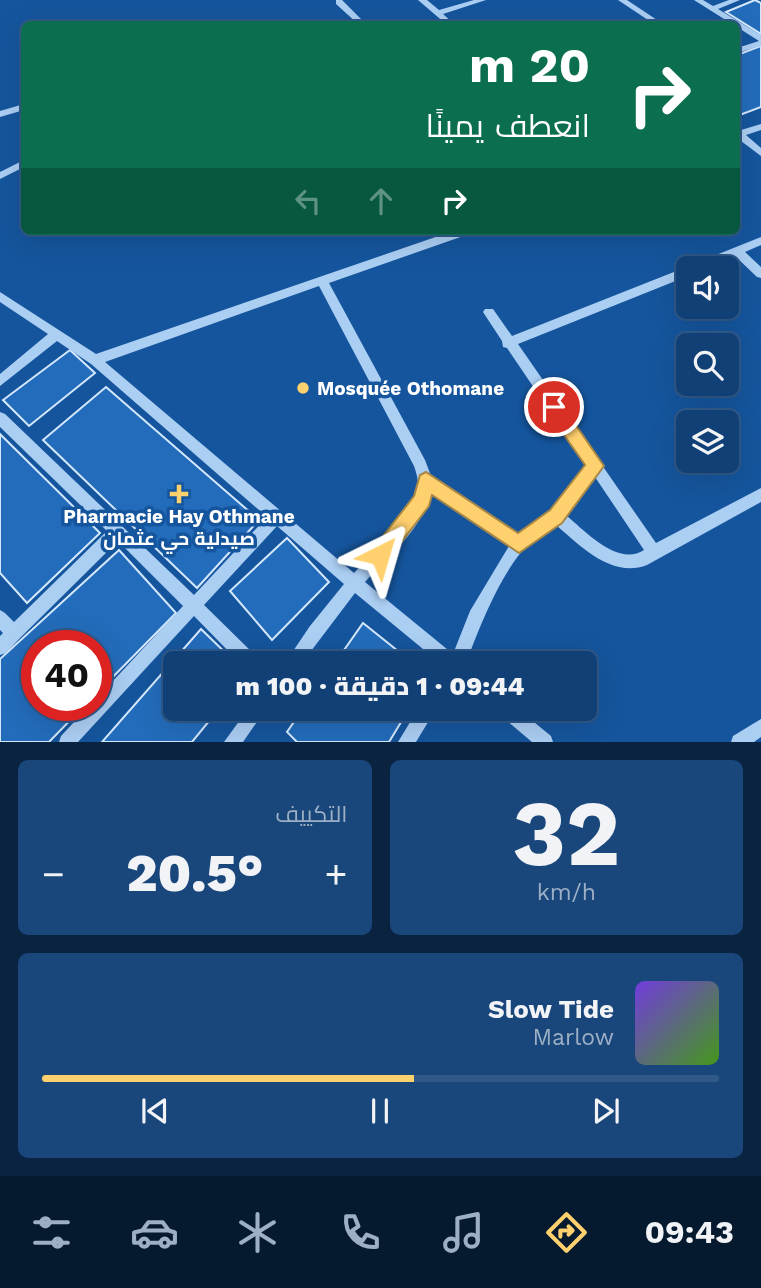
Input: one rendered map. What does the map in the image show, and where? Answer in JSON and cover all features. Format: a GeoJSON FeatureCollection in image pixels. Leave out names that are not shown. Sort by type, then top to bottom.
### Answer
{"type":"FeatureCollection","features":[{"type":"Feature","properties":{"kind":"street"},"geometry":{"type":"LineString","coordinates":[[422,0],[446,21]]}},
{"type":"Feature","properties":{"kind":"street"},"geometry":{"type":"LineString","coordinates":[[437,13],[482,0]]}},
{"type":"Feature","properties":{"kind":"street"},"geometry":{"type":"LineString","coordinates":[[622,0],[654,21]]}},
{"type":"Feature","properties":{"kind":"street"},"geometry":{"type":"LineString","coordinates":[[698,0],[730,21]]}},
{"type":"Feature","properties":{"kind":"street"},"geometry":{"type":"LineString","coordinates":[[712,9],[736,0]]}},
{"type":"Feature","properties":{"kind":"street"},"geometry":{"type":"LineString","coordinates":[[339,2],[359,21]]}},
{"type":"Feature","properties":{"kind":"street"},"geometry":{"type":"LineString","coordinates":[[740,27],[761,41]]}},
{"type":"Feature","properties":{"kind":"street"},"geometry":{"type":"LineString","coordinates":[[740,50],[761,41]]}},
{"type":"Feature","properties":{"kind":"street"},"geometry":{"type":"LineString","coordinates":[[0,114],[21,108]]}},
{"type":"Feature","properties":{"kind":"street"},"geometry":{"type":"LineString","coordinates":[[740,133],[761,127]]}},
{"type":"Feature","properties":{"kind":"street"},"geometry":{"type":"LineString","coordinates":[[740,136],[761,153]]}},
{"type":"Feature","properties":{"kind":"street"},"geometry":{"type":"LineString","coordinates":[[0,176],[21,165]]}},
{"type":"Feature","properties":{"kind":"street"},"geometry":{"type":"LineString","coordinates":[[95,360],[454,235]]}},
{"type":"Feature","properties":{"kind":"street"},"geometry":{"type":"LineString","coordinates":[[725,256],[761,241]]}},
{"type":"Feature","properties":{"kind":"street"},"geometry":{"type":"LineString","coordinates":[[737,251],[761,274]]}},
{"type":"Feature","properties":{"kind":"street"},"geometry":{"type":"LineString","coordinates":[[508,343],[676,276]]}},
{"type":"Feature","properties":{"kind":"street"},"geometry":{"type":"LineString","coordinates":[[302,651],[354,583],[394,540],[422,500],[426,481],[420,464],[322,281]]}},
{"type":"Feature","properties":{"kind":"street"},"geometry":{"type":"LineString","coordinates":[[0,296],[95,360],[354,583],[440,651]]}},
{"type":"Feature","properties":{"kind":"street"},"geometry":{"type":"LineString","coordinates":[[489,312],[654,552]]}},
{"type":"Feature","properties":{"kind":"street"},"geometry":{"type":"LineString","coordinates":[[0,382],[55,335]]}},
{"type":"Feature","properties":{"kind":"street"},"geometry":{"type":"LineString","coordinates":[[0,418],[239,651]]}},
{"type":"Feature","properties":{"kind":"street"},"geometry":{"type":"LineString","coordinates":[[460,651],[475,617],[519,544],[556,516],[595,466]]}},
{"type":"Feature","properties":{"kind":"street"},"geometry":{"type":"LineString","coordinates":[[426,481],[519,544]]}},
{"type":"Feature","properties":{"kind":"street"},"geometry":{"type":"LineString","coordinates":[[556,516],[614,558],[625,562],[641,562],[654,552],[761,495]]}},
{"type":"Feature","properties":{"kind":"street"},"geometry":{"type":"LineString","coordinates":[[67,742],[276,517]]}},
{"type":"Feature","properties":{"kind":"street"},"geometry":{"type":"LineString","coordinates":[[0,647],[116,533]]}},
{"type":"Feature","properties":{"kind":"street"},"geometry":{"type":"LineString","coordinates":[[0,618],[14,634]]}},
{"type":"Feature","properties":{"kind":"street"},"geometry":{"type":"LineString","coordinates":[[234,741],[249,721]]}},
{"type":"Feature","properties":{"kind":"street"},"geometry":{"type":"LineString","coordinates":[[406,742],[420,721]]}},
{"type":"Feature","properties":{"kind":"street"},"geometry":{"type":"LineString","coordinates":[[520,721],[545,742]]}},
{"type":"Feature","properties":{"kind":"street"},"geometry":{"type":"LineString","coordinates":[[739,742],[761,727]]}},
{"type":"Feature","properties":{"kind":"building"},"geometry":{"type":"Polygon","coordinates":[[[755,0],[761,3],[761,34],[726,12],[755,0]]]}},
{"type":"Feature","properties":{"kind":"building"},"geometry":{"type":"Polygon","coordinates":[[[761,46],[761,107],[740,115],[740,54],[761,46]]]}},
{"type":"Feature","properties":{"kind":"building"},"geometry":{"type":"Polygon","coordinates":[[[70,350],[95,373],[29,426],[3,400],[70,350]]]}},
{"type":"Feature","properties":{"kind":"building"},"geometry":{"type":"Polygon","coordinates":[[[106,387],[259,520],[197,588],[43,440],[106,387]]]}},
{"type":"Feature","properties":{"kind":"building"},"geometry":{"type":"Polygon","coordinates":[[[0,434],[100,533],[27,603],[0,573],[0,434]]]}},
{"type":"Feature","properties":{"kind":"building"},"geometry":{"type":"Polygon","coordinates":[[[287,538],[329,582],[272,640],[230,591],[287,538]]]}},
{"type":"Feature","properties":{"kind":"building"},"geometry":{"type":"Polygon","coordinates":[[[119,550],[176,613],[112,678],[112,630],[32,630],[119,550]]]}},
{"type":"Feature","properties":{"kind":"building"},"geometry":{"type":"Polygon","coordinates":[[[363,623],[398,651],[343,651],[363,623]]]}},
{"type":"Feature","properties":{"kind":"building"},"geometry":{"type":"Polygon","coordinates":[[[201,629],[224,651],[182,651],[201,629]]]}},
{"type":"Feature","properties":{"kind":"building"},"geometry":{"type":"Polygon","coordinates":[[[21,640],[21,721],[69,721],[49,742],[0,742],[0,659],[21,640]]]}},
{"type":"Feature","properties":{"kind":"building"},"geometry":{"type":"Polygon","coordinates":[[[163,672],[163,721],[209,721],[192,742],[102,742],[163,672]]]}},
{"type":"Feature","properties":{"kind":"building"},"geometry":{"type":"Polygon","coordinates":[[[295,721],[402,721],[389,742],[297,742],[287,732],[295,721]]]}},
{"type":"Feature","properties":{"kind":"place","name":"Mosquée Othomane"},"geometry":{"type":"Point","coordinates":[303,388]}},
{"type":"Feature","properties":{"kind":"place","name":"Pharmacie Hay Othmane صيدلية حي عثمان"},"geometry":{"type":"Point","coordinates":[179,494]}},
{"type":"Feature","properties":{"kind":"route"},"geometry":{"type":"LineString","coordinates":[[380,555],[422,500],[426,481],[519,544],[562,511],[595,466],[554,407]]}}]}
